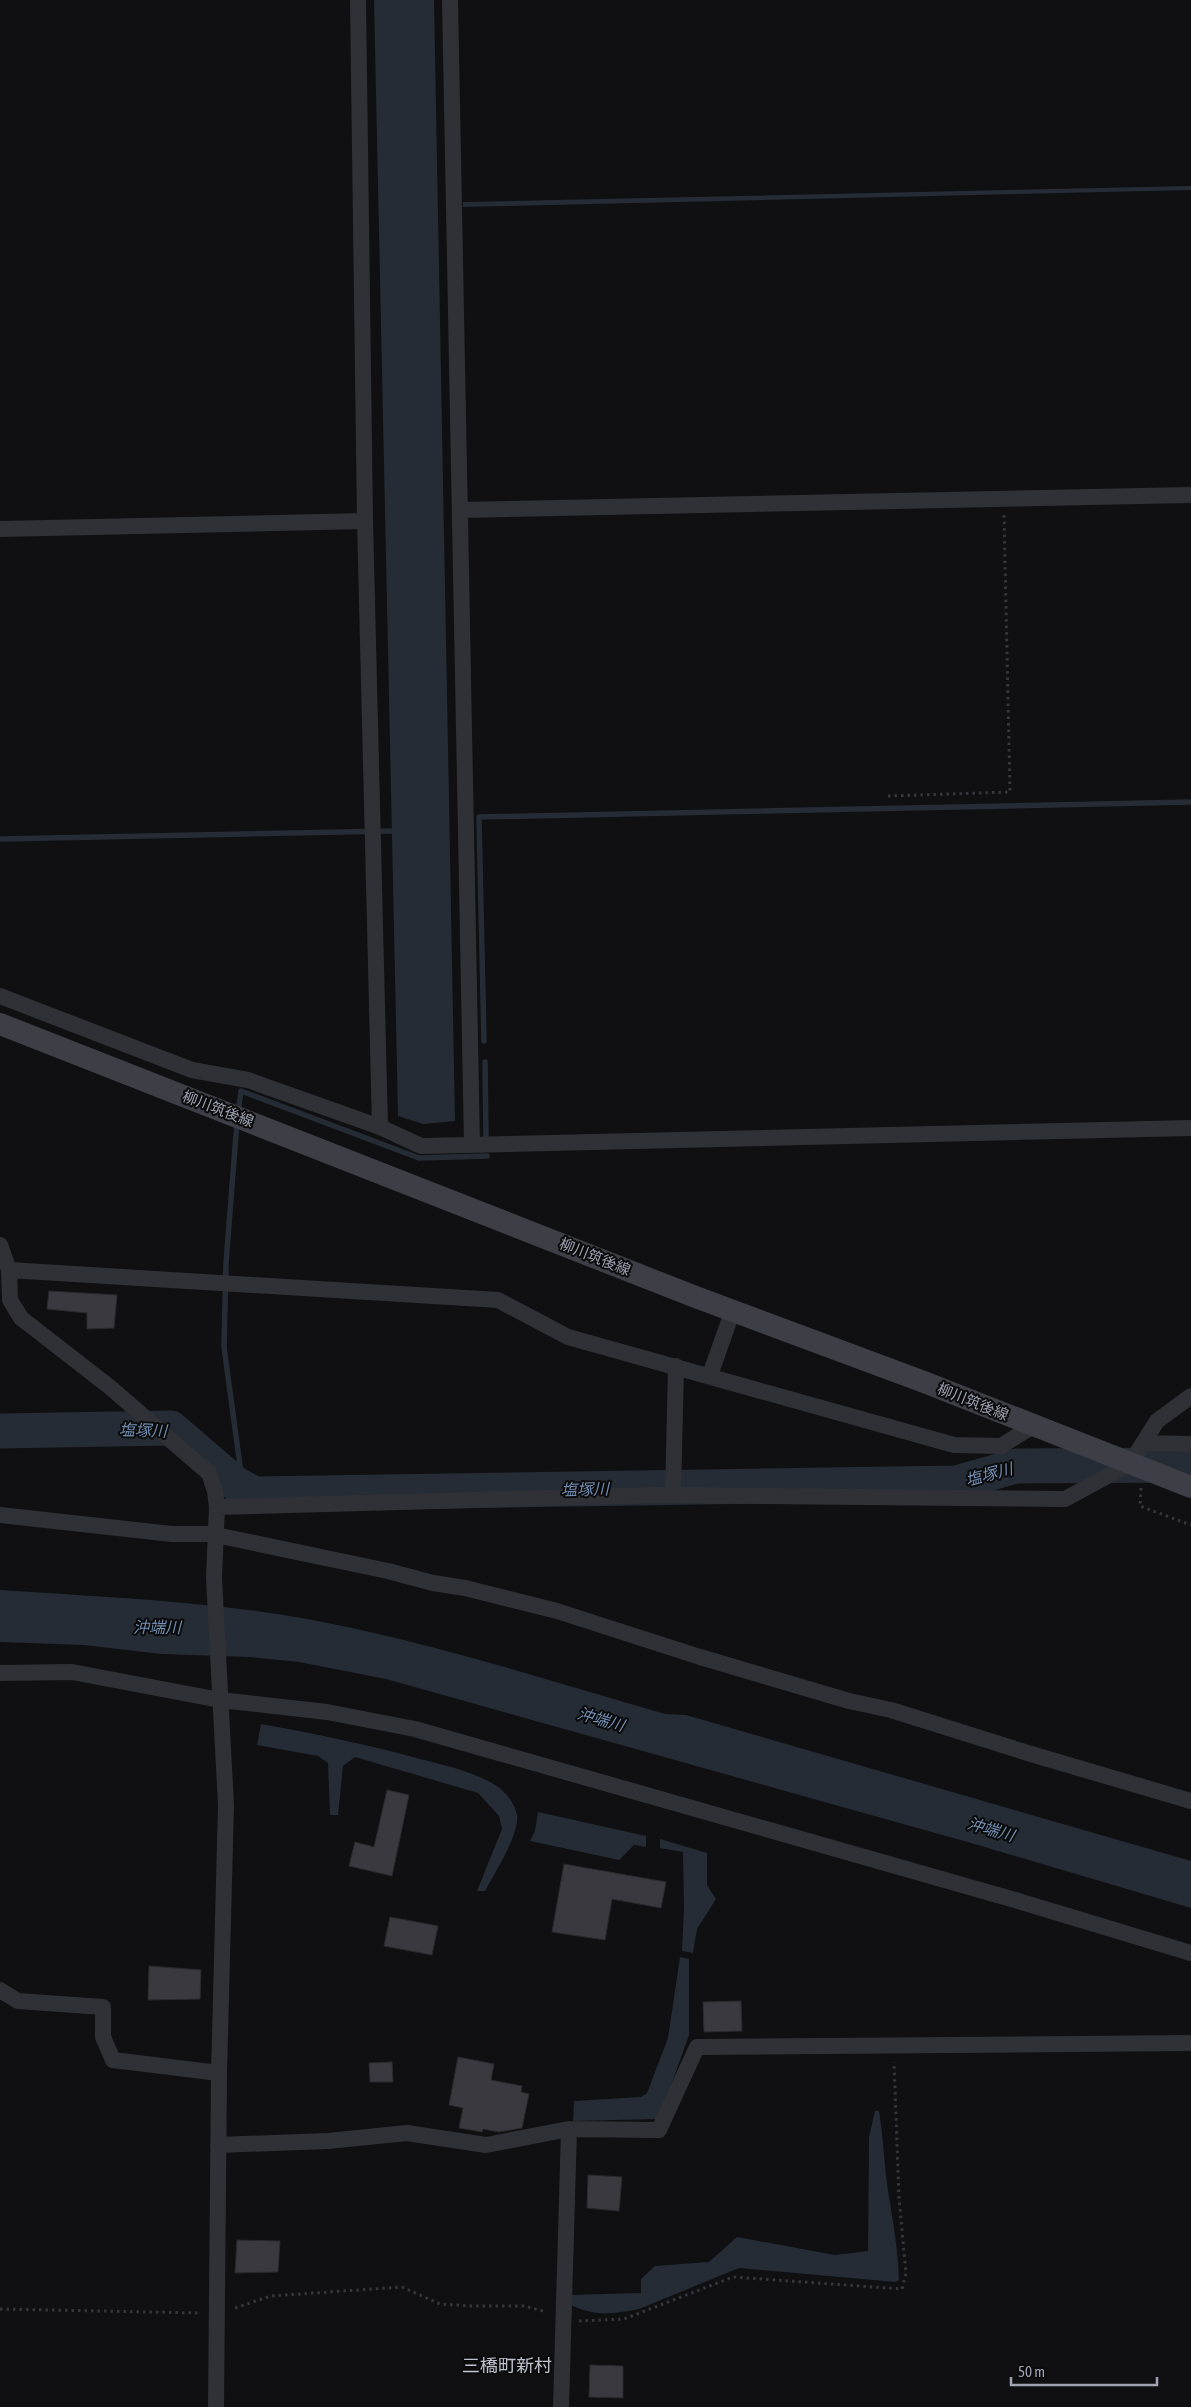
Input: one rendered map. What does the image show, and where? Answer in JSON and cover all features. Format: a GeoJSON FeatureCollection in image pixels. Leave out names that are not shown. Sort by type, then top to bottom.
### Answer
{"type":"FeatureCollection","features":[{"type":"Feature","properties":{"kind":"main road","name":"柳川筑後線"},"geometry":{"type":"LineString","coordinates":[[0,1024],[1191,1487]]}},
{"type":"Feature","properties":{"kind":"street"},"geometry":{"type":"LineString","coordinates":[[358,0],[365,521],[380,1127]]}},
{"type":"Feature","properties":{"kind":"street"},"geometry":{"type":"LineString","coordinates":[[450,0],[472,1145]]}},
{"type":"Feature","properties":{"kind":"street"},"geometry":{"type":"LineString","coordinates":[[460,510],[1191,495]]}},
{"type":"Feature","properties":{"kind":"street"},"geometry":{"type":"LineString","coordinates":[[0,529],[365,521]]}},
{"type":"Feature","properties":{"kind":"street"},"geometry":{"type":"LineString","coordinates":[[0,996],[192,1070],[248,1080],[380,1127],[421,1146],[1191,1128]]}},
{"type":"Feature","properties":{"kind":"street"},"geometry":{"type":"LineString","coordinates":[[0,1245],[8,1270],[10,1300],[21,1318],[111,1388],[209,1473],[218,1507],[214,1578],[226,1805],[219,2073],[216,2407]]}},
{"type":"Feature","properties":{"kind":"street"},"geometry":{"type":"LineString","coordinates":[[8,1270],[498,1300],[568,1337],[710,1375],[954,1445],[1001,1446],[1033,1426]]}},
{"type":"Feature","properties":{"kind":"street"},"geometry":{"type":"LineString","coordinates":[[710,1375],[733,1310]]}},
{"type":"Feature","properties":{"kind":"street"},"geometry":{"type":"LineString","coordinates":[[673,1495],[676,1366]]}},
{"type":"Feature","properties":{"kind":"street"},"geometry":{"type":"LineString","coordinates":[[218,1507],[673,1495],[1065,1499],[1136,1466],[1143,1443],[1156,1421],[1191,1396]]}},
{"type":"Feature","properties":{"kind":"street"},"geometry":{"type":"LineString","coordinates":[[1143,1443],[1191,1444]]}},
{"type":"Feature","properties":{"kind":"street"},"geometry":{"type":"LineString","coordinates":[[0,1515],[172,1534],[216,1536],[388,1570],[557,1611],[700,1657],[849,1701],[891,1710],[1191,1801]]}},
{"type":"Feature","properties":{"kind":"street"},"geometry":{"type":"LineString","coordinates":[[0,1673],[72,1672],[220,1700],[327,1712],[415,1729],[1015,1900],[1191,1953]]}},
{"type":"Feature","properties":{"kind":"street"},"geometry":{"type":"LineString","coordinates":[[0,1990],[18,2001],[103,2007],[103,2037],[113,2060],[219,2073]]}},
{"type":"Feature","properties":{"kind":"street"},"geometry":{"type":"LineString","coordinates":[[218,2145],[328,2141],[407,2132],[486,2145],[569,2129],[659,2130],[697,2047],[1191,2043]]}},
{"type":"Feature","properties":{"kind":"street"},"geometry":{"type":"LineString","coordinates":[[560,2407],[569,2129]]}},
{"type":"Feature","properties":{"kind":"path"},"geometry":{"type":"LineString","coordinates":[[888,796],[1010,792],[1004,499]]}},
{"type":"Feature","properties":{"kind":"path"},"geometry":{"type":"LineString","coordinates":[[1136,1466],[1140,1506],[1191,1525]]}},
{"type":"Feature","properties":{"kind":"water"},"geometry":{"type":"Polygon","coordinates":[[[374,0],[434,0],[455,1121],[423,1124],[398,1116],[374,0]]]}},
{"type":"Feature","properties":{"kind":"water"},"geometry":{"type":"Polygon","coordinates":[[[1191,186],[1191,190],[463,207],[463,202],[1191,186]]]}},
{"type":"Feature","properties":{"kind":"water","name":"沖端川"},"geometry":{"type":"Polygon","coordinates":[[[0,1590],[177,1602],[309,1619],[431,1647],[665,1714],[686,1715],[1191,1861],[1191,1908],[971,1843],[386,1679],[299,1662],[250,1657],[161,1654],[84,1645],[0,1642],[0,1590]]]}},
{"type":"Feature","properties":{"kind":"water"},"geometry":{"type":"Polygon","coordinates":[[[261,1724],[360,1744],[457,1769],[475,1775],[496,1786],[508,1796],[514,1805],[517,1823],[506,1854],[485,1891],[477,1891],[502,1829],[499,1816],[478,1793],[355,1757],[343,1766],[338,1815],[330,1815],[328,1763],[318,1756],[257,1745],[261,1724]]]}},
{"type":"Feature","properties":{"kind":"water"},"geometry":{"type":"Polygon","coordinates":[[[538,1812],[646,1836],[646,1847],[634,1845],[619,1860],[530,1841],[535,1831],[538,1812]]]}},
{"type":"Feature","properties":{"kind":"water"},"geometry":{"type":"Polygon","coordinates":[[[660,1839],[707,1853],[707,1885],[716,1899],[697,1929],[693,1953],[682,1951],[684,1907],[683,1852],[660,1848],[660,1839]]]}},
{"type":"Feature","properties":{"kind":"water"},"geometry":{"type":"Polygon","coordinates":[[[680,1957],[689,1959],[689,2035],[659,2119],[573,2121],[574,2101],[641,2097],[647,2093],[668,2038],[680,1957]]]}},
{"type":"Feature","properties":{"kind":"water"},"geometry":{"type":"Polygon","coordinates":[[[875,2111],[879,2111],[899,2280],[895,2282],[739,2268],[639,2309],[596,2313],[571,2305],[570,2295],[641,2293],[641,2279],[655,2266],[709,2262],[737,2237],[835,2255],[868,2251],[869,2137],[875,2111]]]}},
{"type":"Feature","properties":{"kind":"building"},"geometry":{"type":"Polygon","coordinates":[[[49,1291],[117,1295],[114,1328],[87,1329],[87,1313],[47,1309],[49,1291]]]}},
{"type":"Feature","properties":{"kind":"building"},"geometry":{"type":"Polygon","coordinates":[[[387,1790],[409,1795],[392,1876],[349,1866],[355,1842],[374,1847],[387,1790]]]}},
{"type":"Feature","properties":{"kind":"building"},"geometry":{"type":"Polygon","coordinates":[[[564,1864],[666,1882],[661,1908],[612,1899],[605,1940],[552,1932],[564,1864]]]}},
{"type":"Feature","properties":{"kind":"building"},"geometry":{"type":"Polygon","coordinates":[[[390,1917],[438,1926],[432,1955],[384,1946],[390,1917]]]}},
{"type":"Feature","properties":{"kind":"building"},"geometry":{"type":"Polygon","coordinates":[[[149,1966],[201,1970],[200,1999],[148,2000],[149,1966]]]}},
{"type":"Feature","properties":{"kind":"building"},"geometry":{"type":"Polygon","coordinates":[[[741,2001],[742,2031],[704,2032],[703,2002],[741,2001]]]}},
{"type":"Feature","properties":{"kind":"building"},"geometry":{"type":"Polygon","coordinates":[[[458,2057],[494,2064],[491,2080],[522,2086],[521,2092],[529,2094],[522,2128],[499,2132],[483,2129],[482,2132],[459,2128],[463,2108],[449,2105],[458,2057]]]}},
{"type":"Feature","properties":{"kind":"building"},"geometry":{"type":"Polygon","coordinates":[[[392,2062],[393,2082],[370,2082],[369,2063],[392,2062]]]}},
{"type":"Feature","properties":{"kind":"building"},"geometry":{"type":"Polygon","coordinates":[[[588,2175],[622,2177],[619,2211],[587,2208],[588,2175]]]}},
{"type":"Feature","properties":{"kind":"building"},"geometry":{"type":"Polygon","coordinates":[[[237,2240],[280,2241],[278,2272],[235,2273],[237,2240]]]}},
{"type":"Feature","properties":{"kind":"building"},"geometry":{"type":"Polygon","coordinates":[[[590,2365],[623,2366],[623,2398],[589,2397],[590,2365]]]}},
{"type":"Feature","properties":{"kind":"waterway"},"geometry":{"type":"LineString","coordinates":[[484,1041],[479,817],[1191,802]]}},
{"type":"Feature","properties":{"kind":"waterway"},"geometry":{"type":"LineString","coordinates":[[0,839],[392,831]]}},
{"type":"Feature","properties":{"kind":"waterway"},"geometry":{"type":"LineString","coordinates":[[485,1062],[486,1136]]}},
{"type":"Feature","properties":{"kind":"waterway"},"geometry":{"type":"LineString","coordinates":[[238,1113],[241,1091],[419,1158],[487,1156]]}},
{"type":"Feature","properties":{"kind":"waterway"},"geometry":{"type":"LineString","coordinates":[[237,1122],[226,1263],[224,1347],[243,1488]]}},
{"type":"Feature","properties":{"kind":"waterway","name":"塩塚川"},"geometry":{"type":"LineString","coordinates":[[0,1431],[171,1428],[236,1484],[255,1494],[956,1483],[1016,1466],[1191,1465]]}},
{"type":"Feature","properties":{"kind":"district","name":"三橋町新村"},"geometry":{"type":"Point","coordinates":[507,2366]}}]}
